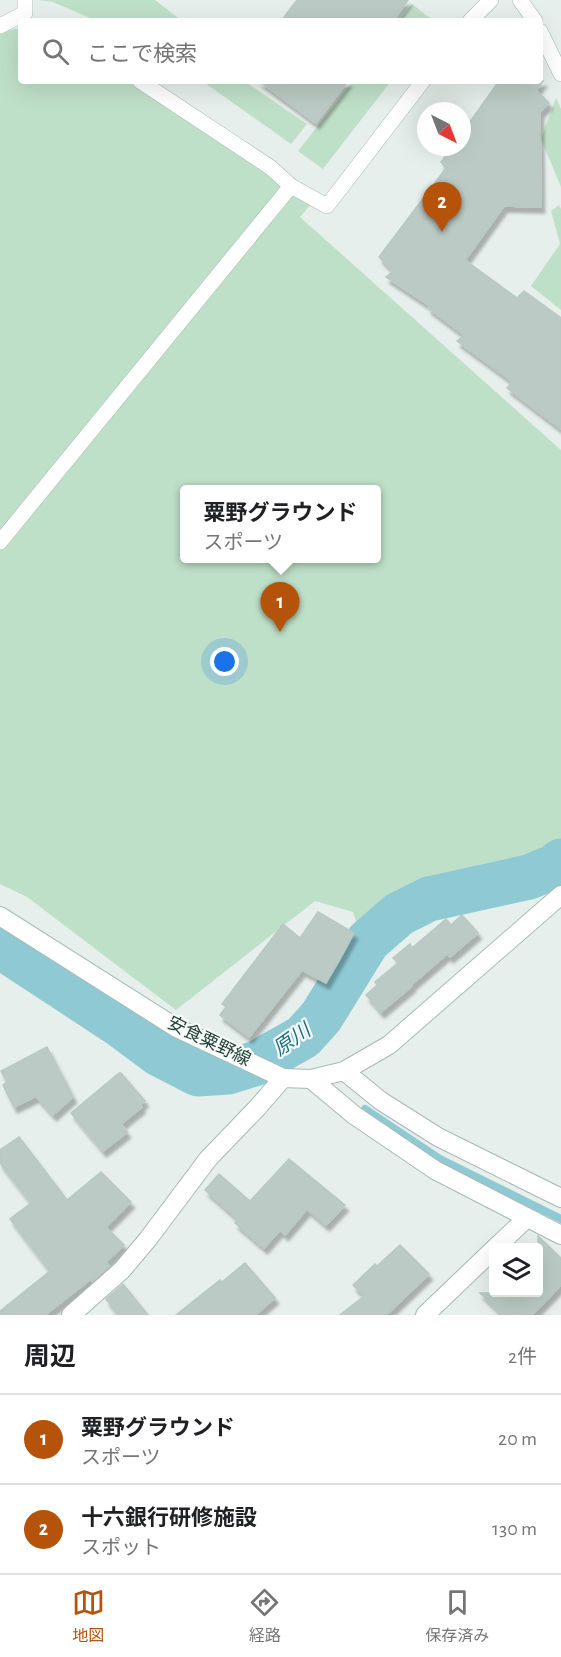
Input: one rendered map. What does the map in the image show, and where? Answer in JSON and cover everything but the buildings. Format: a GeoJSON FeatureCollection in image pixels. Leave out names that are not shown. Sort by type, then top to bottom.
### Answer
{"type":"FeatureCollection","features":[{"type":"Feature","properties":{"kind":"street","name":"安食粟野線"},"geometry":{"type":"LineString","coordinates":[[0,916],[175,1027],[276,1075],[311,1079],[344,1071],[389,1045],[561,895]]}},
{"type":"Feature","properties":{"kind":"street"},"geometry":{"type":"LineString","coordinates":[[344,1071],[381,1101],[438,1137],[561,1198]]}},
{"type":"Feature","properties":{"kind":"street"},"geometry":{"type":"LineString","coordinates":[[71,1315],[122,1270],[208,1159],[258,1107],[276,1075]]}},
{"type":"Feature","properties":{"kind":"street"},"geometry":{"type":"LineString","coordinates":[[311,1079],[354,1115],[435,1170],[561,1235]]}},
{"type":"Feature","properties":{"kind":"street"},"geometry":{"type":"LineString","coordinates":[[499,1243],[526,1218]]}},
{"type":"Feature","properties":{"kind":"street"},"geometry":{"type":"LineString","coordinates":[[425,1315],[489,1253]]}},
{"type":"Feature","properties":{"kind":"lane"},"geometry":{"type":"LineString","coordinates":[[18,18],[25,13],[25,0]]}},
{"type":"Feature","properties":{"kind":"lane"},"geometry":{"type":"LineString","coordinates":[[473,18],[491,0]]}},
{"type":"Feature","properties":{"kind":"lane"},"geometry":{"type":"LineString","coordinates":[[520,0],[533,18]]}},
{"type":"Feature","properties":{"kind":"lane"},"geometry":{"type":"LineString","coordinates":[[543,37],[561,74]]}},
{"type":"Feature","properties":{"kind":"lane"},"geometry":{"type":"LineString","coordinates":[[145,84],[270,167],[291,186],[327,206],[421,84]]}},
{"type":"Feature","properties":{"kind":"lane"},"geometry":{"type":"LineString","coordinates":[[0,542],[291,186]]}},
{"type":"Feature","properties":{"kind":"green space"},"geometry":{"type":"Polygon","coordinates":[[[38,0],[155,0],[178,18],[90,18],[53,2],[38,0]]]}},
{"type":"Feature","properties":{"kind":"green space"},"geometry":{"type":"Polygon","coordinates":[[[412,4],[430,18],[401,18],[412,4]]]}},
{"type":"Feature","properties":{"kind":"green space"},"geometry":{"type":"Polygon","coordinates":[[[18,29],[18,84],[146,84],[317,197],[300,217],[561,450],[561,868],[518,887],[396,913],[376,938],[358,927],[353,912],[315,901],[176,1010],[27,897],[0,884],[0,32],[18,29]]]}},
{"type":"Feature","properties":{"kind":"green space"},"geometry":{"type":"Polygon","coordinates":[[[206,84],[248,84],[307,124],[291,144],[206,84]]]}},
{"type":"Feature","properties":{"kind":"green space"},"geometry":{"type":"Polygon","coordinates":[[[351,84],[389,84],[323,169],[298,151],[351,84]]]}},
{"type":"Feature","properties":{"kind":"green space"},"geometry":{"type":"Polygon","coordinates":[[[556,98],[561,109],[561,187],[541,139],[556,98]]]}},
{"type":"Feature","properties":{"kind":"green space"},"geometry":{"type":"Polygon","coordinates":[[[559,205],[561,209],[561,310],[531,286],[560,244],[551,211],[559,205]]]}},
{"type":"Feature","properties":{"kind":"waterway","name":"原川"},"geometry":{"type":"LineString","coordinates":[[0,946],[120,1025],[159,1054],[198,1074],[228,1072],[257,1063],[303,1037],[321,1017],[368,941],[399,914],[429,899],[529,877],[561,861]]}},
{"type":"Feature","properties":{"kind":"waterway"},"geometry":{"type":"LineString","coordinates":[[365,1109],[440,1159],[561,1219]]}},
{"type":"Feature","properties":{"kind":"place","name":"十六銀行研修施設"},"geometry":{"type":"Point","coordinates":[442,232]}},
{"type":"Feature","properties":{"kind":"place","name":"粟野グラウンド"},"geometry":{"type":"Point","coordinates":[280,632]}}]}
